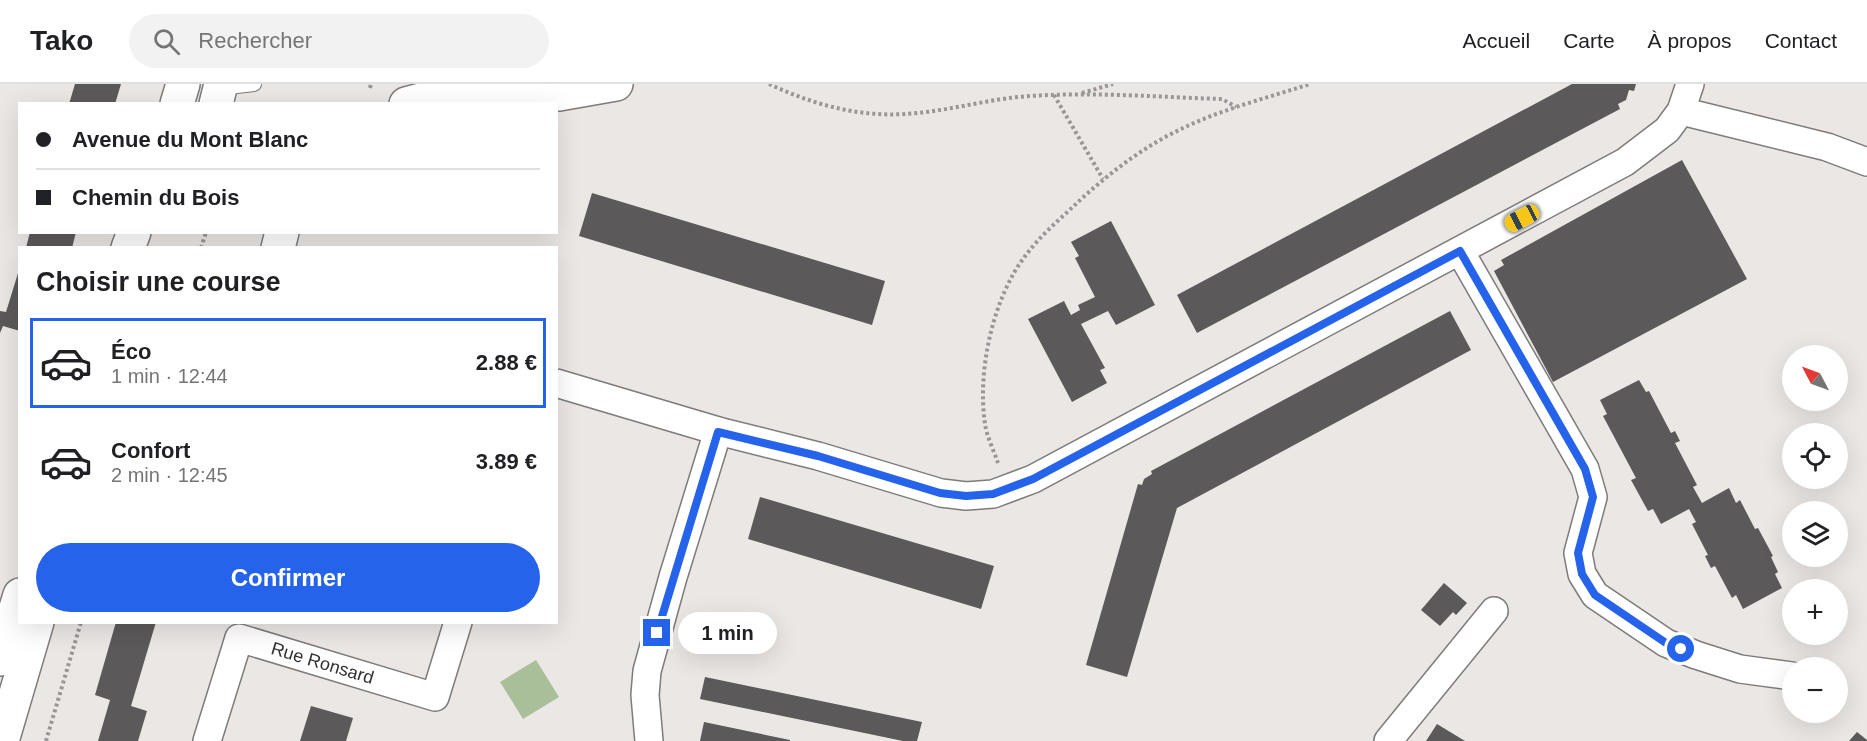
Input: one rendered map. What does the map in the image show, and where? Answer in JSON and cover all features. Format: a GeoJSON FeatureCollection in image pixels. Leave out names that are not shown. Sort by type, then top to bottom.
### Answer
{"type":"FeatureCollection","features":[{"type":"Feature","properties":{"kind":"street"},"geometry":{"type":"LineString","coordinates":[[178,102],[183,84]]}},
{"type":"Feature","properties":{"kind":"street"},"geometry":{"type":"LineString","coordinates":[[414,102],[616,84]]}},
{"type":"Feature","properties":{"kind":"street"},"geometry":{"type":"LineString","coordinates":[[558,384],[718,432],[818,456],[940,493],[966,496],[1006,490],[1033,479],[1625,162],[1644,150],[1667,130],[1681,111],[1689,84]]}},
{"type":"Feature","properties":{"kind":"street"},"geometry":{"type":"LineString","coordinates":[[1681,111],[1827,147],[1867,162]]}},
{"type":"Feature","properties":{"kind":"street"},"geometry":{"type":"LineString","coordinates":[[1460,251],[1585,469],[1593,497],[1578,553],[1582,574],[1595,595],[1666,643],[1740,669],[1782,675]]}},
{"type":"Feature","properties":{"kind":"street"},"geometry":{"type":"LineString","coordinates":[[650,741],[645,695],[647,671],[673,577],[718,432]]}},
{"type":"Feature","properties":{"kind":"street"},"geometry":{"type":"LineString","coordinates":[[0,659],[18,601]]}},
{"type":"Feature","properties":{"kind":"street"},"geometry":{"type":"LineString","coordinates":[[1388,741],[1494,611]]}},
{"type":"Feature","properties":{"kind":"street"},"geometry":{"type":"LineString","coordinates":[[2,741],[37,624]]}},
{"type":"Feature","properties":{"kind":"street","name":"Rue Ronsard"},"geometry":{"type":"LineString","coordinates":[[207,741],[239,638],[435,697],[457,624]]}},
{"type":"Feature","properties":{"kind":"lane"},"geometry":{"type":"LineString","coordinates":[[219,92],[254,84]]}},
{"type":"Feature","properties":{"kind":"path"},"geometry":{"type":"LineString","coordinates":[[769,84],[802,99],[848,111],[905,114],[1017,98],[1079,94],[1222,99],[1236,107]]}},
{"type":"Feature","properties":{"kind":"path"},"geometry":{"type":"LineString","coordinates":[[1079,94],[1113,84]]}},
{"type":"Feature","properties":{"kind":"path"},"geometry":{"type":"LineString","coordinates":[[1006,490],[985,424],[984,377],[991,330],[1006,286],[1026,255],[1103,179],[1140,153],[1181,129],[1236,107],[1310,84]]}},
{"type":"Feature","properties":{"kind":"path"},"geometry":{"type":"LineString","coordinates":[[1054,95],[1103,179]]}},
{"type":"Feature","properties":{"kind":"path"},"geometry":{"type":"LineString","coordinates":[[46,741],[80,624]]}},
{"type":"Feature","properties":{"kind":"green space"},"geometry":{"type":"Polygon","coordinates":[[[536,660],[559,697],[523,719],[500,682],[536,660]]]}},
{"type":"Feature","properties":{"kind":"building"},"geometry":{"type":"Polygon","coordinates":[[[75,84],[121,84],[116,102],[70,102],[75,84]]]}},
{"type":"Feature","properties":{"kind":"building"},"geometry":{"type":"Polygon","coordinates":[[[1572,84],[1636,84],[1634,91],[1629,90],[1626,100],[1618,104],[1620,109],[1197,333],[1177,295],[1572,84]]]}},
{"type":"Feature","properties":{"kind":"building"},"geometry":{"type":"Polygon","coordinates":[[[1682,160],[1747,279],[1553,382],[1494,271],[1504,265],[1501,260],[1682,160]]]}},
{"type":"Feature","properties":{"kind":"building"},"geometry":{"type":"Polygon","coordinates":[[[592,193],[885,281],[872,325],[579,236],[592,193]]]}},
{"type":"Feature","properties":{"kind":"building"},"geometry":{"type":"Polygon","coordinates":[[[1111,221],[1155,305],[1116,325],[1108,311],[1081,324],[1105,368],[1100,370],[1107,383],[1072,402],[1028,319],[1064,301],[1071,315],[1080,310],[1078,305],[1095,297],[1075,258],[1079,256],[1071,242],[1111,221]]]}},
{"type":"Feature","properties":{"kind":"building"},"geometry":{"type":"Polygon","coordinates":[[[30,234],[76,234],[72,246],[26,246],[30,234]]]}},
{"type":"Feature","properties":{"kind":"building"},"geometry":{"type":"Polygon","coordinates":[[[18,273],[18,330],[3,326],[0,333],[0,311],[6,312],[18,273]]]}},
{"type":"Feature","properties":{"kind":"building"},"geometry":{"type":"Polygon","coordinates":[[[1450,311],[1471,350],[1177,508],[1127,677],[1086,665],[1138,484],[1142,485],[1144,479],[1152,474],[1151,471],[1450,311]]]}},
{"type":"Feature","properties":{"kind":"building"},"geometry":{"type":"Polygon","coordinates":[[[1639,380],[1646,392],[1649,391],[1671,433],[1675,431],[1680,441],[1675,443],[1697,485],[1693,487],[1702,503],[1729,488],[1736,503],[1740,500],[1755,529],[1758,528],[1773,556],[1771,557],[1778,572],[1775,574],[1782,588],[1743,609],[1736,595],[1732,598],[1715,566],[1711,568],[1705,556],[1708,555],[1692,524],[1696,522],[1689,509],[1661,524],[1653,509],[1648,511],[1631,480],[1636,478],[1603,416],[1607,414],[1600,400],[1639,380]]]}},
{"type":"Feature","properties":{"kind":"building"},"geometry":{"type":"Polygon","coordinates":[[[760,497],[994,566],[981,609],[748,539],[760,497]]]}},
{"type":"Feature","properties":{"kind":"building"},"geometry":{"type":"Polygon","coordinates":[[[1444,583],[1467,603],[1456,615],[1453,612],[1440,626],[1421,610],[1444,583]]]}},
{"type":"Feature","properties":{"kind":"building"},"geometry":{"type":"Polygon","coordinates":[[[115,624],[155,624],[131,706],[147,711],[138,741],[98,741],[110,700],[95,695],[115,624]]]}},
{"type":"Feature","properties":{"kind":"building"},"geometry":{"type":"Polygon","coordinates":[[[705,677],[922,722],[917,741],[903,741],[700,699],[705,677]]]}},
{"type":"Feature","properties":{"kind":"building"},"geometry":{"type":"Polygon","coordinates":[[[311,706],[353,718],[346,741],[300,741],[311,706]]]}},
{"type":"Feature","properties":{"kind":"building"},"geometry":{"type":"Polygon","coordinates":[[[704,722],[790,740],[790,741],[700,741],[704,722]]]}},
{"type":"Feature","properties":{"kind":"building"},"geometry":{"type":"Polygon","coordinates":[[[1437,724],[1465,741],[1426,741],[1437,724]]]}},
{"type":"Feature","properties":{"kind":"building"},"geometry":{"type":"Polygon","coordinates":[[[1857,732],[1867,740],[1867,741],[1849,741],[1857,732]]]}},
{"type":"Feature","properties":{"kind":"route"},"geometry":{"type":"LineString","coordinates":[[657,633],[718,432],[818,456],[940,493],[966,496],[993,494],[1033,479],[1460,251],[1585,469],[1593,497],[1578,553],[1582,574],[1595,595],[1666,643],[1681,649]]}}]}
